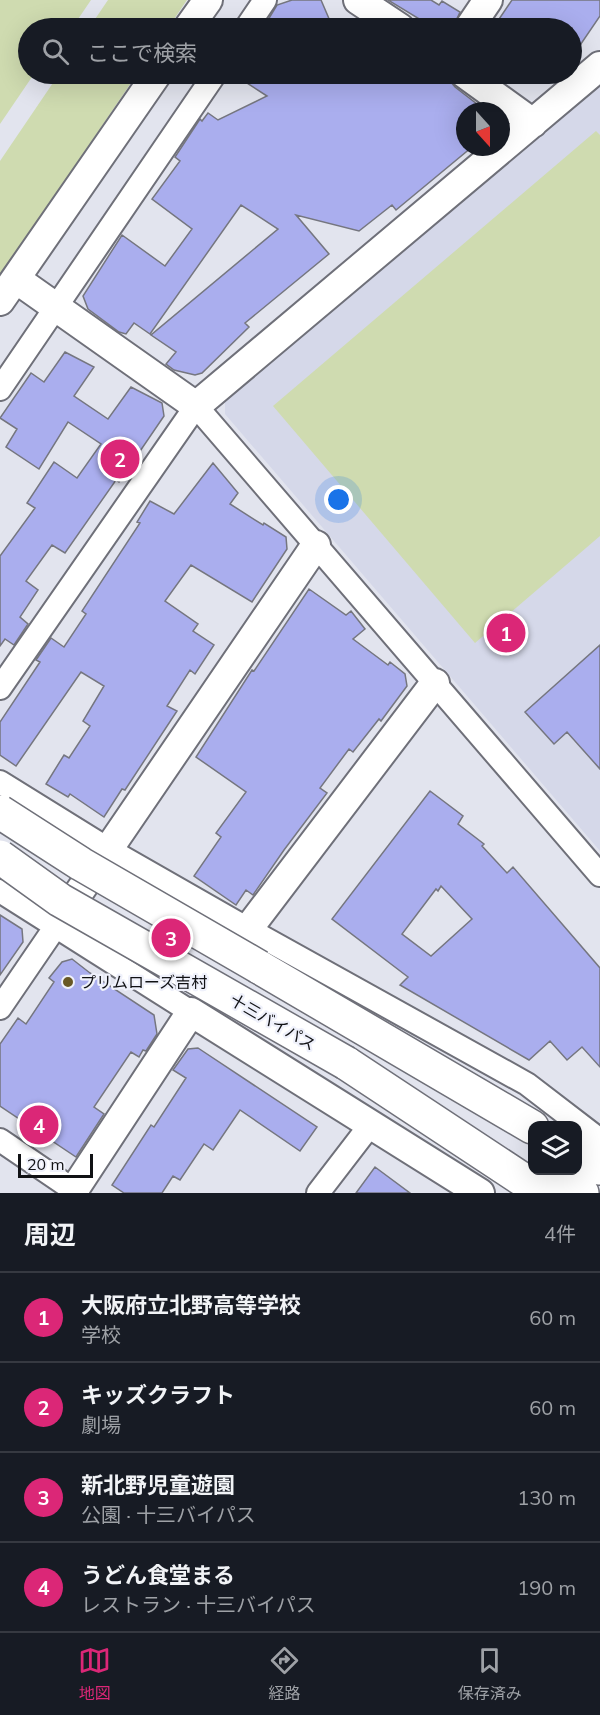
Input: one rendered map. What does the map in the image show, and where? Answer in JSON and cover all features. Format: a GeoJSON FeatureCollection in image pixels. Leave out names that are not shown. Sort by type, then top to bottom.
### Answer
{"type":"FeatureCollection","features":[{"type":"Feature","properties":{"kind":"highway"},"geometry":{"type":"LineString","coordinates":[[0,813],[81,864],[528,1125]]}},
{"type":"Feature","properties":{"kind":"highway","name":"十三バイパス"},"geometry":{"type":"LineString","coordinates":[[0,857],[60,900],[346,1063],[543,1193]]}},
{"type":"Feature","properties":{"kind":"highway"},"geometry":{"type":"LineString","coordinates":[[346,1063],[457,1114],[528,1159]]}},
{"type":"Feature","properties":{"kind":"highway"},"geometry":{"type":"LineString","coordinates":[[582,1156],[600,1168]]}},
{"type":"Feature","properties":{"kind":"highway"},"geometry":{"type":"LineString","coordinates":[[555,1175],[582,1193]]}},
{"type":"Feature","properties":{"kind":"street"},"geometry":{"type":"LineString","coordinates":[[195,18],[208,0]]}},
{"type":"Feature","properties":{"kind":"street"},"geometry":{"type":"LineString","coordinates":[[253,18],[265,0]]}},
{"type":"Feature","properties":{"kind":"street"},"geometry":{"type":"LineString","coordinates":[[358,0],[385,18]]}},
{"type":"Feature","properties":{"kind":"street"},"geometry":{"type":"LineString","coordinates":[[476,18],[488,0]]}},
{"type":"Feature","properties":{"kind":"street"},"geometry":{"type":"LineString","coordinates":[[582,81],[600,66]]}},
{"type":"Feature","properties":{"kind":"street"},"geometry":{"type":"LineString","coordinates":[[150,84],[8,290],[56,307],[196,406],[600,875]]}},
{"type":"Feature","properties":{"kind":"street"},"geometry":{"type":"LineString","coordinates":[[0,389],[208,84]]}},
{"type":"Feature","properties":{"kind":"street"},"geometry":{"type":"LineString","coordinates":[[479,84],[533,123]]}},
{"type":"Feature","properties":{"kind":"street"},"geometry":{"type":"LineString","coordinates":[[0,688],[196,406],[579,84]]}},
{"type":"Feature","properties":{"kind":"street"},"geometry":{"type":"LineString","coordinates":[[0,1008],[316,545]]}},
{"type":"Feature","properties":{"kind":"street"},"geometry":{"type":"LineString","coordinates":[[248,929],[435,683]]}},
{"type":"Feature","properties":{"kind":"street"},"geometry":{"type":"LineString","coordinates":[[0,782],[108,849],[527,1084],[600,1140]]}},
{"type":"Feature","properties":{"kind":"street"},"geometry":{"type":"LineString","coordinates":[[0,891],[480,1193]]}},
{"type":"Feature","properties":{"kind":"street"},"geometry":{"type":"LineString","coordinates":[[0,1140],[76,1192],[191,1012]]}},
{"type":"Feature","properties":{"kind":"street"},"geometry":{"type":"LineString","coordinates":[[318,1193],[372,1124]]}},
{"type":"Feature","properties":{"kind":"shaded area"},"geometry":{"type":"Polygon","coordinates":[[[600,84],[600,851],[225,414],[225,397],[600,84]]]}},
{"type":"Feature","properties":{"kind":"green space"},"geometry":{"type":"Polygon","coordinates":[[[0,0],[91,0],[79,18],[18,18],[18,84],[27,84],[0,124],[0,0]]]}},
{"type":"Feature","properties":{"kind":"green space"},"geometry":{"type":"Polygon","coordinates":[[[108,0],[187,0],[175,18],[96,18],[108,0]]]}},
{"type":"Feature","properties":{"kind":"green space"},"geometry":{"type":"Polygon","coordinates":[[[52,84],[130,84],[0,277],[0,161],[52,84]]]}},
{"type":"Feature","properties":{"kind":"green space"},"geometry":{"type":"Polygon","coordinates":[[[596,131],[600,135],[600,536],[475,643],[273,406],[596,131]]]}},
{"type":"Feature","properties":{"kind":"building"},"geometry":{"type":"Polygon","coordinates":[[[292,0],[321,0],[329,18],[269,18],[277,5],[292,0]]]}},
{"type":"Feature","properties":{"kind":"building"},"geometry":{"type":"Polygon","coordinates":[[[388,0],[431,0],[439,5],[442,1],[460,12],[457,18],[418,18],[388,0]]]}},
{"type":"Feature","properties":{"kind":"building"},"geometry":{"type":"Polygon","coordinates":[[[512,0],[600,0],[600,16],[582,42],[582,18],[500,18],[512,0]]]}},
{"type":"Feature","properties":{"kind":"building"},"geometry":{"type":"Polygon","coordinates":[[[248,84],[452,84],[474,102],[456,102],[456,156],[461,156],[396,210],[392,205],[359,231],[296,215],[329,254],[245,323],[249,327],[202,373],[195,375],[174,370],[166,364],[176,352],[151,335],[278,229],[241,205],[150,334],[134,323],[126,334],[119,332],[88,309],[83,296],[122,235],[165,266],[192,229],[152,199],[180,161],[175,157],[200,119],[202,121],[208,113],[218,120],[267,96],[248,84]]]}},
{"type":"Feature","properties":{"kind":"building"},"geometry":{"type":"Polygon","coordinates":[[[65,352],[94,367],[74,396],[108,419],[131,387],[162,403],[164,416],[119,482],[116,480],[65,553],[52,545],[26,581],[38,590],[20,617],[28,624],[14,645],[5,639],[0,646],[0,556],[35,508],[27,503],[54,462],[77,478],[101,444],[68,422],[39,469],[6,447],[17,429],[0,418],[31,373],[44,382],[65,352]]]}},
{"type":"Feature","properties":{"kind":"building"},"geometry":{"type":"Polygon","coordinates":[[[213,463],[238,493],[230,504],[286,537],[287,549],[252,602],[191,565],[165,601],[198,624],[193,631],[214,645],[195,674],[190,670],[167,706],[177,711],[125,790],[122,789],[104,817],[70,794],[68,797],[46,784],[64,755],[69,758],[90,726],[83,721],[104,686],[81,672],[16,766],[0,755],[0,722],[40,662],[36,660],[51,638],[64,647],[86,614],[82,611],[140,523],[137,522],[150,501],[174,514],[213,463]]]}},
{"type":"Feature","properties":{"kind":"building"},"geometry":{"type":"Polygon","coordinates":[[[309,589],[346,615],[351,611],[365,629],[353,639],[388,665],[390,662],[405,674],[407,686],[381,721],[379,719],[353,752],[349,749],[320,788],[327,793],[253,895],[246,890],[236,905],[194,876],[221,837],[216,833],[246,792],[196,757],[252,670],[254,671],[309,589]]]}},
{"type":"Feature","properties":{"kind":"building"},"geometry":{"type":"Polygon","coordinates":[[[600,645],[600,769],[567,732],[554,744],[525,712],[600,645]]]}},
{"type":"Feature","properties":{"kind":"building"},"geometry":{"type":"Polygon","coordinates":[[[430,791],[463,816],[458,824],[484,844],[482,846],[507,873],[513,867],[600,968],[600,1067],[582,1047],[567,1060],[550,1041],[529,1060],[400,985],[408,977],[332,919],[430,791]],[[441,886],[438,891],[436,889],[402,934],[431,956],[472,919],[441,886]]]}},
{"type":"Feature","properties":{"kind":"building"},"geometry":{"type":"Polygon","coordinates":[[[0,915],[22,929],[23,942],[0,975],[0,915]]]}},
{"type":"Feature","properties":{"kind":"building"},"geometry":{"type":"Polygon","coordinates":[[[72,959],[154,1015],[157,1034],[146,1051],[143,1050],[139,1057],[131,1052],[94,1107],[104,1114],[76,1157],[0,1106],[0,1044],[18,1018],[26,1024],[54,982],[49,978],[62,962],[72,959]]]}},
{"type":"Feature","properties":{"kind":"building"},"geometry":{"type":"Polygon","coordinates":[[[198,1048],[317,1127],[300,1151],[240,1110],[213,1150],[204,1144],[180,1180],[173,1176],[162,1193],[124,1193],[112,1185],[151,1125],[154,1127],[186,1078],[173,1070],[188,1049],[198,1048]]]}},
{"type":"Feature","properties":{"kind":"building"},"geometry":{"type":"Polygon","coordinates":[[[375,1167],[410,1193],[356,1193],[375,1167]]]}},
{"type":"Feature","properties":{"kind":"place","name":"キッズクラフト"},"geometry":{"type":"Point","coordinates":[120,459]}},
{"type":"Feature","properties":{"kind":"place","name":"大阪府立北野高等学校"},"geometry":{"type":"Point","coordinates":[506,633]}},
{"type":"Feature","properties":{"kind":"place","name":"新北野児童遊園"},"geometry":{"type":"Point","coordinates":[171,938]}},
{"type":"Feature","properties":{"kind":"place","name":"プリムローズ吉村"},"geometry":{"type":"Point","coordinates":[68,982]}},
{"type":"Feature","properties":{"kind":"place","name":"うどん食堂まる"},"geometry":{"type":"Point","coordinates":[39,1125]}}]}
